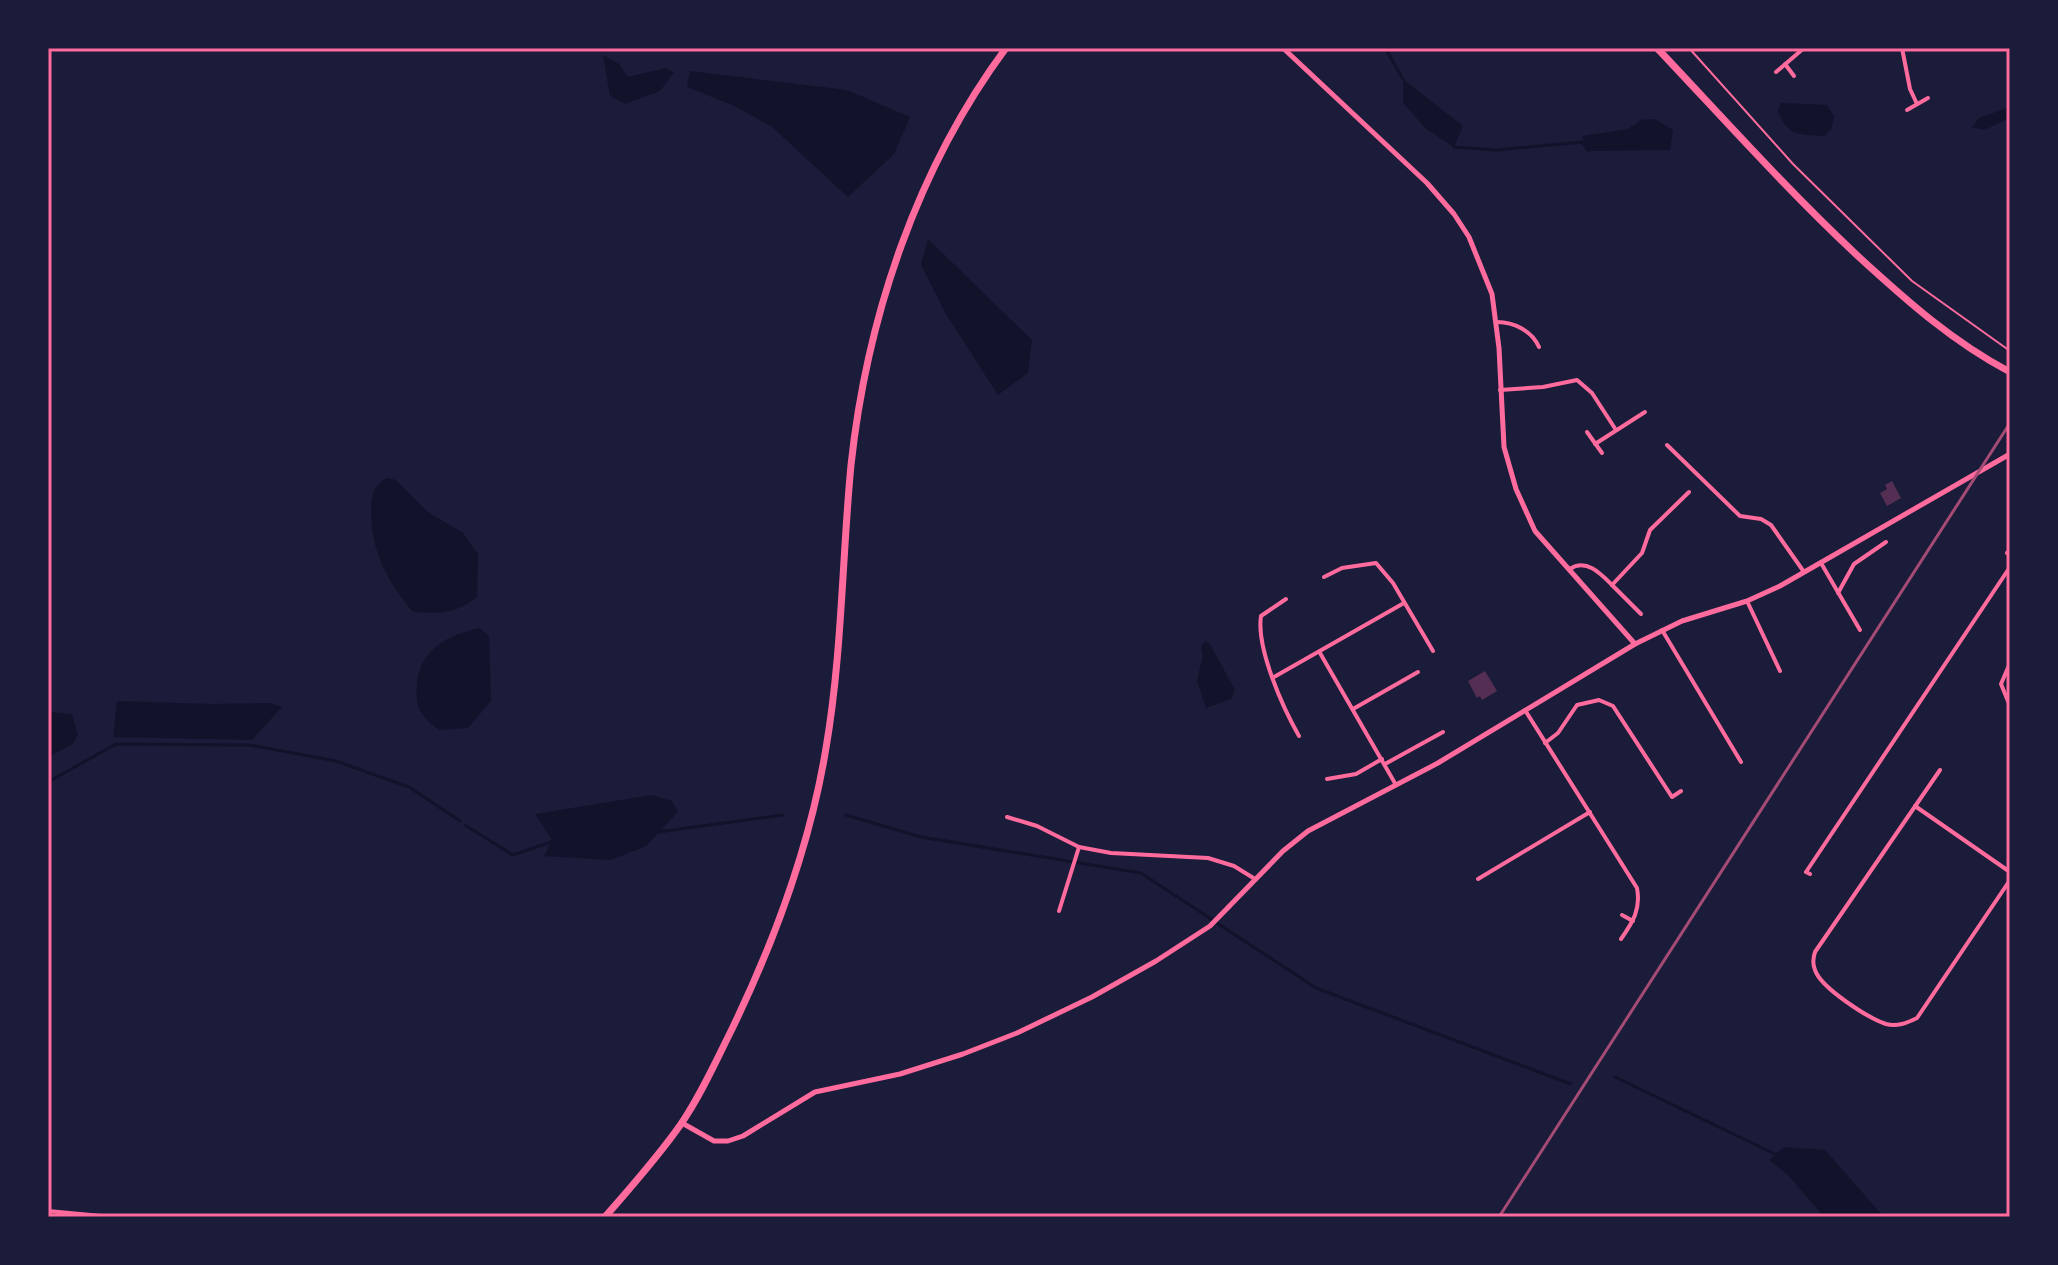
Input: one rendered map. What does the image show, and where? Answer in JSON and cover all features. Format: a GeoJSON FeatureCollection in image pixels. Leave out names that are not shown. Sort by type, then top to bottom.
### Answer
{"type":"FeatureCollection","features":[{"type":"Feature","properties":{"kind":"highway"},"geometry":{"type":"LineString","coordinates":[[605,1217],[682,1122],[713,1069],[752,989],[798,866],[815,808],[827,746],[858,411],[884,297],[911,219],[924,192],[957,125],[1006,48]]}},
{"type":"Feature","properties":{"kind":"highway"},"geometry":{"type":"LineString","coordinates":[[1657,48],[1777,176],[1903,297],[1961,344],[2008,371]]}},
{"type":"Feature","properties":{"kind":"street"},"geometry":{"type":"LineString","coordinates":[[1283,48],[1427,183],[1469,237],[1492,294],[1497,322],[1504,447],[1516,489],[1535,531],[1635,644]]}},
{"type":"Feature","properties":{"kind":"street"},"geometry":{"type":"LineString","coordinates":[[1776,72],[1804,48]]}},
{"type":"Feature","properties":{"kind":"street"},"geometry":{"type":"LineString","coordinates":[[1902,48],[1910,89],[1917,104]]}},
{"type":"Feature","properties":{"kind":"street"},"geometry":{"type":"LineString","coordinates":[[1785,64],[1794,76]]}},
{"type":"Feature","properties":{"kind":"street"},"geometry":{"type":"LineString","coordinates":[[1907,110],[1928,98]]}},
{"type":"Feature","properties":{"kind":"street"},"geometry":{"type":"LineString","coordinates":[[1497,322],[1508,322],[1530,333],[1539,347]]}},
{"type":"Feature","properties":{"kind":"street"},"geometry":{"type":"LineString","coordinates":[[1500,390],[1543,387],[1577,380],[1592,393],[1616,430]]}},
{"type":"Feature","properties":{"kind":"street"},"geometry":{"type":"LineString","coordinates":[[1595,444],[1645,412]]}},
{"type":"Feature","properties":{"kind":"street"},"geometry":{"type":"LineString","coordinates":[[1587,432],[1602,453]]}},
{"type":"Feature","properties":{"kind":"street"},"geometry":{"type":"LineString","coordinates":[[1667,445],[1740,516],[1761,519],[1771,525],[1804,572]]}},
{"type":"Feature","properties":{"kind":"street"},"geometry":{"type":"LineString","coordinates":[[682,1122],[714,1141],[728,1141],[743,1136],[815,1092],[900,1074],[1017,1033],[1092,997],[1185,943],[1226,913],[1255,879],[1294,840],[1308,831],[1396,785],[1635,644],[1662,630],[1747,601],[1821,563],[2010,454]]}},
{"type":"Feature","properties":{"kind":"street"},"geometry":{"type":"LineString","coordinates":[[1612,585],[1642,553],[1650,530],[1689,492]]}},
{"type":"Feature","properties":{"kind":"street"},"geometry":{"type":"LineString","coordinates":[[1838,593],[1854,564],[1886,542]]}},
{"type":"Feature","properties":{"kind":"street"},"geometry":{"type":"LineString","coordinates":[[1324,577],[1342,568],[1376,563],[1393,583],[1433,651]]}},
{"type":"Feature","properties":{"kind":"street"},"geometry":{"type":"LineString","coordinates":[[1821,563],[1860,630]]}},
{"type":"Feature","properties":{"kind":"street"},"geometry":{"type":"LineString","coordinates":[[1570,569],[1583,564],[1612,585],[1641,614]]}},
{"type":"Feature","properties":{"kind":"street"},"geometry":{"type":"LineString","coordinates":[[1810,874],[1806,872],[2010,567]]}},
{"type":"Feature","properties":{"kind":"street"},"geometry":{"type":"LineString","coordinates":[[1286,599],[1261,616],[1260,630],[1265,657],[1289,719],[1299,736]]}},
{"type":"Feature","properties":{"kind":"street"},"geometry":{"type":"LineString","coordinates":[[1747,601],[1780,671]]}},
{"type":"Feature","properties":{"kind":"street"},"geometry":{"type":"LineString","coordinates":[[1274,677],[1404,603]]}},
{"type":"Feature","properties":{"kind":"street"},"geometry":{"type":"LineString","coordinates":[[1662,630],[1741,762]]}},
{"type":"Feature","properties":{"kind":"street"},"geometry":{"type":"LineString","coordinates":[[1320,653],[1396,785]]}},
{"type":"Feature","properties":{"kind":"street"},"geometry":{"type":"LineString","coordinates":[[2010,663],[2001,684],[2010,706]]}},
{"type":"Feature","properties":{"kind":"street"},"geometry":{"type":"LineString","coordinates":[[1353,709],[1418,672]]}},
{"type":"Feature","properties":{"kind":"street"},"geometry":{"type":"LineString","coordinates":[[1545,743],[1558,733],[1577,705],[1599,700],[1613,706],[1672,797],[1681,791]]}},
{"type":"Feature","properties":{"kind":"street"},"geometry":{"type":"LineString","coordinates":[[1525,710],[1637,888],[1640,904],[1621,939]]}},
{"type":"Feature","properties":{"kind":"street"},"geometry":{"type":"LineString","coordinates":[[1327,779],[1356,774],[1443,732]]}},
{"type":"Feature","properties":{"kind":"street"},"geometry":{"type":"LineString","coordinates":[[1940,770],[1812,960],[1815,974],[1851,1005],[1888,1025],[1904,1024],[1917,1018],[2010,880]]}},
{"type":"Feature","properties":{"kind":"street"},"geometry":{"type":"LineString","coordinates":[[1915,806],[2010,872]]}},
{"type":"Feature","properties":{"kind":"street"},"geometry":{"type":"LineString","coordinates":[[1478,879],[1590,812]]}},
{"type":"Feature","properties":{"kind":"street"},"geometry":{"type":"LineString","coordinates":[[1007,817],[1037,826],[1079,847],[1111,853],[1208,858],[1234,866],[1255,879]]}},
{"type":"Feature","properties":{"kind":"street"},"geometry":{"type":"LineString","coordinates":[[1059,911],[1079,847]]}},
{"type":"Feature","properties":{"kind":"street"},"geometry":{"type":"LineString","coordinates":[[1622,915],[1633,921]]}},
{"type":"Feature","properties":{"kind":"street"},"geometry":{"type":"LineString","coordinates":[[48,1211],[112,1217]]}},
{"type":"Feature","properties":{"kind":"path"},"geometry":{"type":"LineString","coordinates":[[1689,48],[1793,164],[1912,281],[2010,351]]}},
{"type":"Feature","properties":{"kind":"shaded area"},"geometry":{"type":"Polygon","coordinates":[[[603,55],[619,64],[628,77],[666,68],[674,72],[660,91],[625,104],[610,96],[603,55]]]}},
{"type":"Feature","properties":{"kind":"shaded area"},"geometry":{"type":"Polygon","coordinates":[[[690,71],[847,90],[910,117],[894,154],[848,197],[771,126],[732,105],[687,87],[690,71]]]}},
{"type":"Feature","properties":{"kind":"shaded area"},"geometry":{"type":"Polygon","coordinates":[[[1403,79],[1463,126],[1454,147],[1426,129],[1403,103],[1403,79]]]}},
{"type":"Feature","properties":{"kind":"shaded area"},"geometry":{"type":"Polygon","coordinates":[[[1781,103],[1827,105],[1834,116],[1831,130],[1824,136],[1790,130],[1778,111],[1781,103]]]}},
{"type":"Feature","properties":{"kind":"shaded area"},"geometry":{"type":"Polygon","coordinates":[[[2010,107],[2010,118],[1984,130],[1972,127],[1979,118],[2010,107]]]}},
{"type":"Feature","properties":{"kind":"shaded area"},"geometry":{"type":"Polygon","coordinates":[[[1655,119],[1673,130],[1670,150],[1588,151],[1582,136],[1628,129],[1641,120],[1655,119]]]}},
{"type":"Feature","properties":{"kind":"shaded area"},"geometry":{"type":"Polygon","coordinates":[[[928,239],[1032,340],[1028,373],[998,395],[946,314],[921,265],[928,239]]]}},
{"type":"Feature","properties":{"kind":"shaded area"},"geometry":{"type":"Polygon","coordinates":[[[387,478],[396,480],[428,512],[463,533],[478,554],[477,597],[469,603],[447,612],[413,612],[396,590],[378,555],[372,529],[373,494],[387,478]]]}},
{"type":"Feature","properties":{"kind":"shaded area"},"geometry":{"type":"Polygon","coordinates":[[[479,628],[489,636],[491,701],[468,728],[439,730],[427,720],[418,704],[420,670],[424,660],[438,645],[479,628]]]}},
{"type":"Feature","properties":{"kind":"shaded area"},"geometry":{"type":"Polygon","coordinates":[[[1205,641],[1210,644],[1235,690],[1231,699],[1206,708],[1197,681],[1203,655],[1201,647],[1205,641]]]}},
{"type":"Feature","properties":{"kind":"shaded area"},"geometry":{"type":"Polygon","coordinates":[[[117,701],[270,703],[282,707],[252,740],[113,737],[117,701]]]}},
{"type":"Feature","properties":{"kind":"shaded area"},"geometry":{"type":"Polygon","coordinates":[[[48,712],[72,714],[78,735],[73,744],[48,757],[48,712]]]}},
{"type":"Feature","properties":{"kind":"shaded area"},"geometry":{"type":"Polygon","coordinates":[[[652,795],[672,801],[678,812],[646,846],[611,860],[544,856],[552,840],[535,814],[652,795]]]}},
{"type":"Feature","properties":{"kind":"shaded area"},"geometry":{"type":"Polygon","coordinates":[[[1784,1147],[1825,1150],[1884,1217],[1824,1217],[1789,1176],[1769,1160],[1784,1147]]]}},
{"type":"Feature","properties":{"kind":"building"},"geometry":{"type":"Polygon","coordinates":[[[1892,481],[1901,498],[1887,506],[1880,493],[1892,481]]]}},
{"type":"Feature","properties":{"kind":"building"},"geometry":{"type":"Polygon","coordinates":[[[1485,671],[1497,691],[1482,700],[1480,696],[1477,698],[1468,681],[1485,671]]]}},
{"type":"Feature","properties":{"kind":"waterway"},"geometry":{"type":"LineString","coordinates":[[1385,48],[1403,79]]}},
{"type":"Feature","properties":{"kind":"waterway"},"geometry":{"type":"LineString","coordinates":[[1454,147],[1496,150],[1582,142],[1588,151]]}},
{"type":"Feature","properties":{"kind":"waterway"},"geometry":{"type":"LineString","coordinates":[[48,782],[116,744],[250,745],[336,761],[409,787],[460,821]]}},
{"type":"Feature","properties":{"kind":"waterway"},"geometry":{"type":"LineString","coordinates":[[658,832],[783,815]]}},
{"type":"Feature","properties":{"kind":"waterway"},"geometry":{"type":"LineString","coordinates":[[846,815],[921,837],[1141,873],[1316,988],[1571,1084]]}},
{"type":"Feature","properties":{"kind":"waterway"},"geometry":{"type":"LineString","coordinates":[[465,825],[513,855],[554,841]]}},
{"type":"Feature","properties":{"kind":"waterway"},"geometry":{"type":"LineString","coordinates":[[1615,1077],[1777,1155]]}},
{"type":"Feature","properties":{"kind":"railway"},"geometry":{"type":"LineString","coordinates":[[1499,1217],[2010,423]]}}]}
